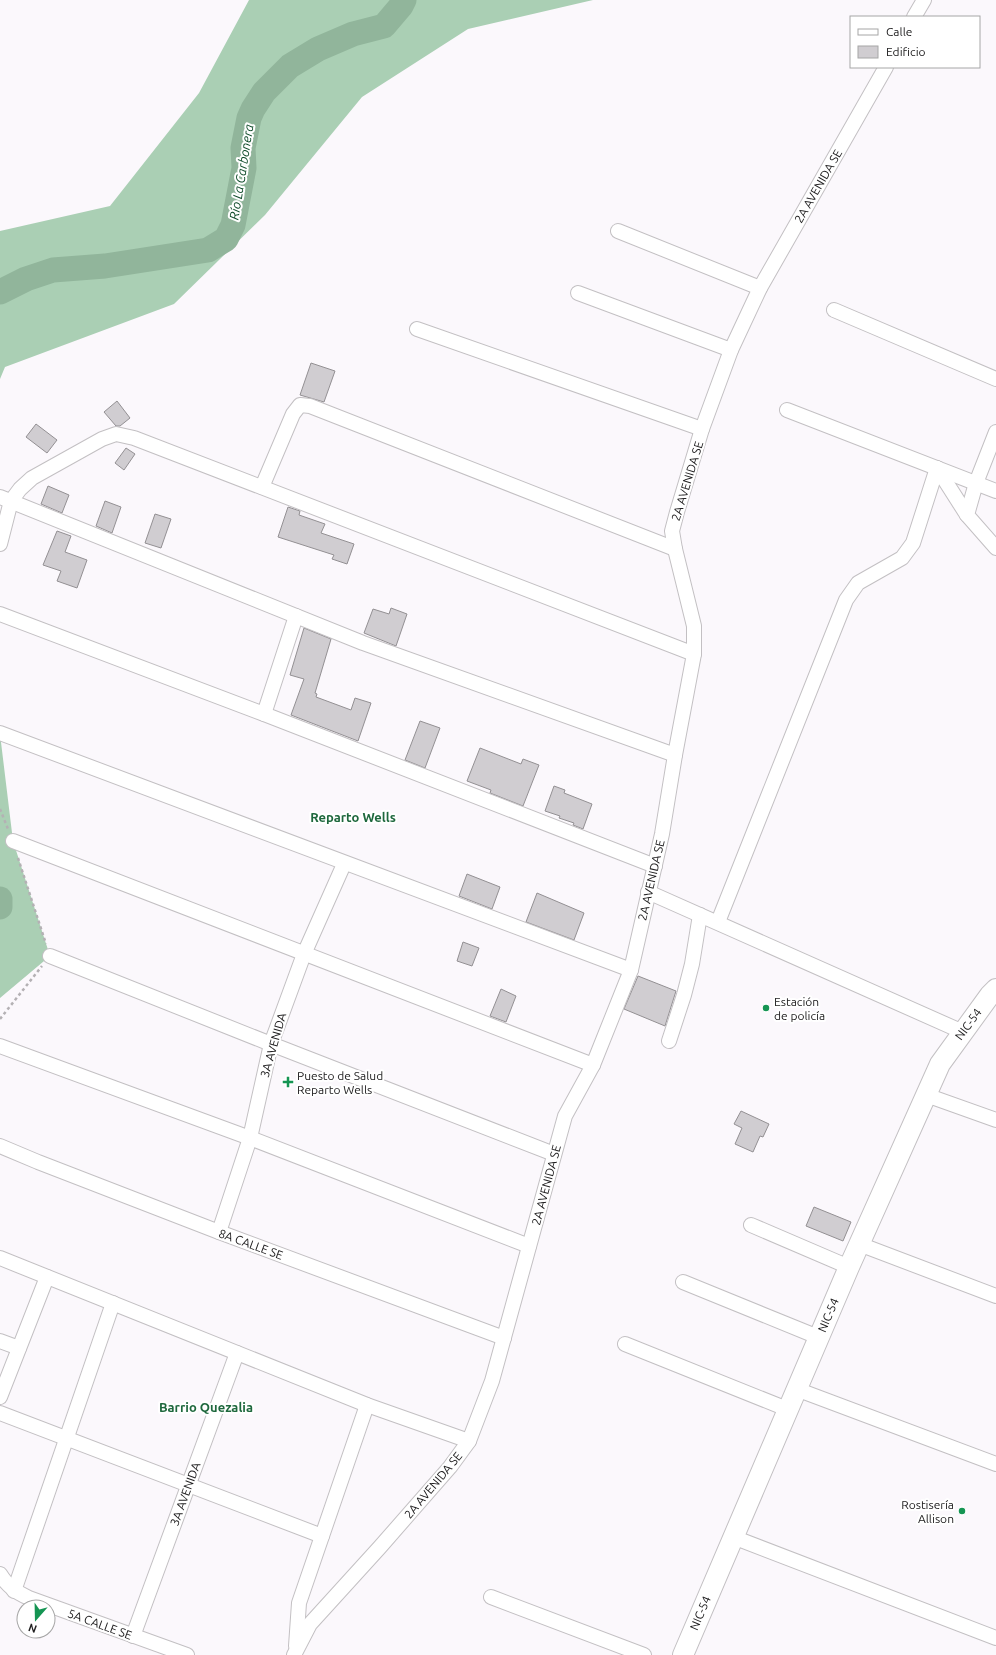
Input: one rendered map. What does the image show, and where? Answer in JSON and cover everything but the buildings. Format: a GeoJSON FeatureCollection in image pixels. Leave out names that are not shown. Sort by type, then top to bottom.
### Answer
{"type":"FeatureCollection","features":[{"type":"Feature","properties":{"kind":"main road","name":"NIC-54"},"geometry":{"type":"LineString","coordinates":[[683,1655],[818,1337],[940,1064],[996,989]]}},
{"type":"Feature","properties":{"kind":"street"},"geometry":{"type":"LineString","coordinates":[[915,16],[924,0]]}},
{"type":"Feature","properties":{"kind":"street","name":"2A AVENIDA SE"},"geometry":{"type":"LineString","coordinates":[[295,1654],[310,1624],[450,1467],[469,1441],[492,1381],[565,1116],[593,1064],[631,970],[662,834],[674,755],[694,654],[694,626],[672,531],[677,512],[702,429],[731,350],[760,288],[885,68]]}},
{"type":"Feature","properties":{"kind":"street"},"geometry":{"type":"LineString","coordinates":[[618,231],[760,288]]}},
{"type":"Feature","properties":{"kind":"street"},"geometry":{"type":"LineString","coordinates":[[578,292],[731,350]]}},
{"type":"Feature","properties":{"kind":"street"},"geometry":{"type":"LineString","coordinates":[[834,310],[996,379]]}},
{"type":"Feature","properties":{"kind":"street"},"geometry":{"type":"LineString","coordinates":[[417,329],[702,429]]}},
{"type":"Feature","properties":{"kind":"street"},"geometry":{"type":"LineString","coordinates":[[262,487],[293,414],[300,406],[310,406],[675,549]]}},
{"type":"Feature","properties":{"kind":"street"},"geometry":{"type":"LineString","coordinates":[[787,410],[996,491]]}},
{"type":"Feature","properties":{"kind":"street"},"geometry":{"type":"LineString","coordinates":[[967,515],[976,483],[996,432]]}},
{"type":"Feature","properties":{"kind":"street"},"geometry":{"type":"LineString","coordinates":[[0,544],[6,499],[32,478],[102,439],[116,434],[134,438],[694,654]]}},
{"type":"Feature","properties":{"kind":"street"},"geometry":{"type":"LineString","coordinates":[[937,468],[967,515],[996,548]]}},
{"type":"Feature","properties":{"kind":"street"},"geometry":{"type":"LineString","coordinates":[[718,922],[846,600],[858,584],[902,558],[913,543],[937,468]]}},
{"type":"Feature","properties":{"kind":"street"},"geometry":{"type":"LineString","coordinates":[[6,499],[363,643],[674,755]]}},
{"type":"Feature","properties":{"kind":"street"},"geometry":{"type":"LineString","coordinates":[[0,614],[264,714],[655,866]]}},
{"type":"Feature","properties":{"kind":"street"},"geometry":{"type":"LineString","coordinates":[[264,714],[296,616]]}},
{"type":"Feature","properties":{"kind":"street"},"geometry":{"type":"LineString","coordinates":[[0,733],[344,864],[631,970]]}},
{"type":"Feature","properties":{"kind":"street"},"geometry":{"type":"LineString","coordinates":[[13,841],[593,1064]]}},
{"type":"Feature","properties":{"kind":"street","name":"3A AVENIDA"},"geometry":{"type":"LineString","coordinates":[[219,1232],[250,1138],[271,1044],[304,954],[344,864]]}},
{"type":"Feature","properties":{"kind":"street"},"geometry":{"type":"LineString","coordinates":[[648,892],[963,1032]]}},
{"type":"Feature","properties":{"kind":"street"},"geometry":{"type":"LineString","coordinates":[[669,1041],[684,995],[692,964],[700,915]]}},
{"type":"Feature","properties":{"kind":"street"},"geometry":{"type":"LineString","coordinates":[[50,956],[554,1154]]}},
{"type":"Feature","properties":{"kind":"street"},"geometry":{"type":"LineString","coordinates":[[0,1046],[250,1138],[529,1246]]}},
{"type":"Feature","properties":{"kind":"street"},"geometry":{"type":"LineString","coordinates":[[926,1095],[996,1120]]}},
{"type":"Feature","properties":{"kind":"street","name":"8A CALLE SE"},"geometry":{"type":"LineString","coordinates":[[0,1146],[219,1232],[504,1338]]}},
{"type":"Feature","properties":{"kind":"street"},"geometry":{"type":"LineString","coordinates":[[751,1225],[849,1267]]}},
{"type":"Feature","properties":{"kind":"street"},"geometry":{"type":"LineString","coordinates":[[859,1244],[996,1296]]}},
{"type":"Feature","properties":{"kind":"street"},"geometry":{"type":"LineString","coordinates":[[0,1258],[367,1405],[469,1441]]}},
{"type":"Feature","properties":{"kind":"street"},"geometry":{"type":"LineString","coordinates":[[0,1397],[47,1277]]}},
{"type":"Feature","properties":{"kind":"street"},"geometry":{"type":"LineString","coordinates":[[683,1282],[818,1337]]}},
{"type":"Feature","properties":{"kind":"street"},"geometry":{"type":"LineString","coordinates":[[0,1574],[6,1584],[14,1592],[113,1303]]}},
{"type":"Feature","properties":{"kind":"street"},"geometry":{"type":"LineString","coordinates":[[0,1341],[19,1348]]}},
{"type":"Feature","properties":{"kind":"street"},"geometry":{"type":"LineString","coordinates":[[625,1344],[787,1410]]}},
{"type":"Feature","properties":{"kind":"street","name":"3A AVENIDA"},"geometry":{"type":"LineString","coordinates":[[133,1636],[237,1353]]}},
{"type":"Feature","properties":{"kind":"street"},"geometry":{"type":"LineString","coordinates":[[796,1389],[996,1464]]}},
{"type":"Feature","properties":{"kind":"street"},"geometry":{"type":"LineString","coordinates":[[295,1654],[299,1603],[367,1405]]}},
{"type":"Feature","properties":{"kind":"street"},"geometry":{"type":"LineString","coordinates":[[0,1413],[322,1536]]}},
{"type":"Feature","properties":{"kind":"street"},"geometry":{"type":"LineString","coordinates":[[733,1537],[996,1638]]}},
{"type":"Feature","properties":{"kind":"street","name":"5A CALLE SE"},"geometry":{"type":"LineString","coordinates":[[14,1592],[187,1655]]}},
{"type":"Feature","properties":{"kind":"street"},"geometry":{"type":"LineString","coordinates":[[491,1597],[644,1655]]}},
{"type":"Feature","properties":{"kind":"path"},"geometry":{"type":"LineString","coordinates":[[0,809],[13,841],[50,956],[0,1019]]}},
{"type":"Feature","properties":{"kind":"green space"},"geometry":{"type":"Polygon","coordinates":[[[249,0],[593,0],[468,29],[362,97],[265,215],[174,304],[5,367],[0,379],[0,231],[110,206],[199,93],[249,0]]]}},
{"type":"Feature","properties":{"kind":"green space"},"geometry":{"type":"Polygon","coordinates":[[[0,734],[13,841],[50,956],[0,998],[0,734]]]}},
{"type":"Feature","properties":{"kind":"waterway","name":"Río La Carbonera"},"geometry":{"type":"LineString","coordinates":[[0,292],[26,279],[53,270],[105,266],[208,250],[226,239],[233,225],[244,168],[243,148],[249,118],[264,92],[290,66],[318,49],[353,34],[384,26],[401,6],[404,0]]}},
{"type":"Feature","properties":{"kind":"waterway","name":"Río La Carbonera"},"geometry":{"type":"LineString","coordinates":[[0,899],[0,907]]}},
{"type":"Feature","properties":{"kind":"place","name":"Estación de policía"},"geometry":{"type":"Point","coordinates":[766,1008]}},
{"type":"Feature","properties":{"kind":"place","name":"Puesto de Salud Reparto Wells"},"geometry":{"type":"Point","coordinates":[288,1082]}},
{"type":"Feature","properties":{"kind":"place","name":"Rostisería Allison"},"geometry":{"type":"Point","coordinates":[962,1511]}},
{"type":"Feature","properties":{"kind":"district","name":"Reparto Wells"},"geometry":{"type":"Point","coordinates":[353,817]}},
{"type":"Feature","properties":{"kind":"district","name":"Barrio Quezalia"},"geometry":{"type":"Point","coordinates":[206,1407]}}]}
